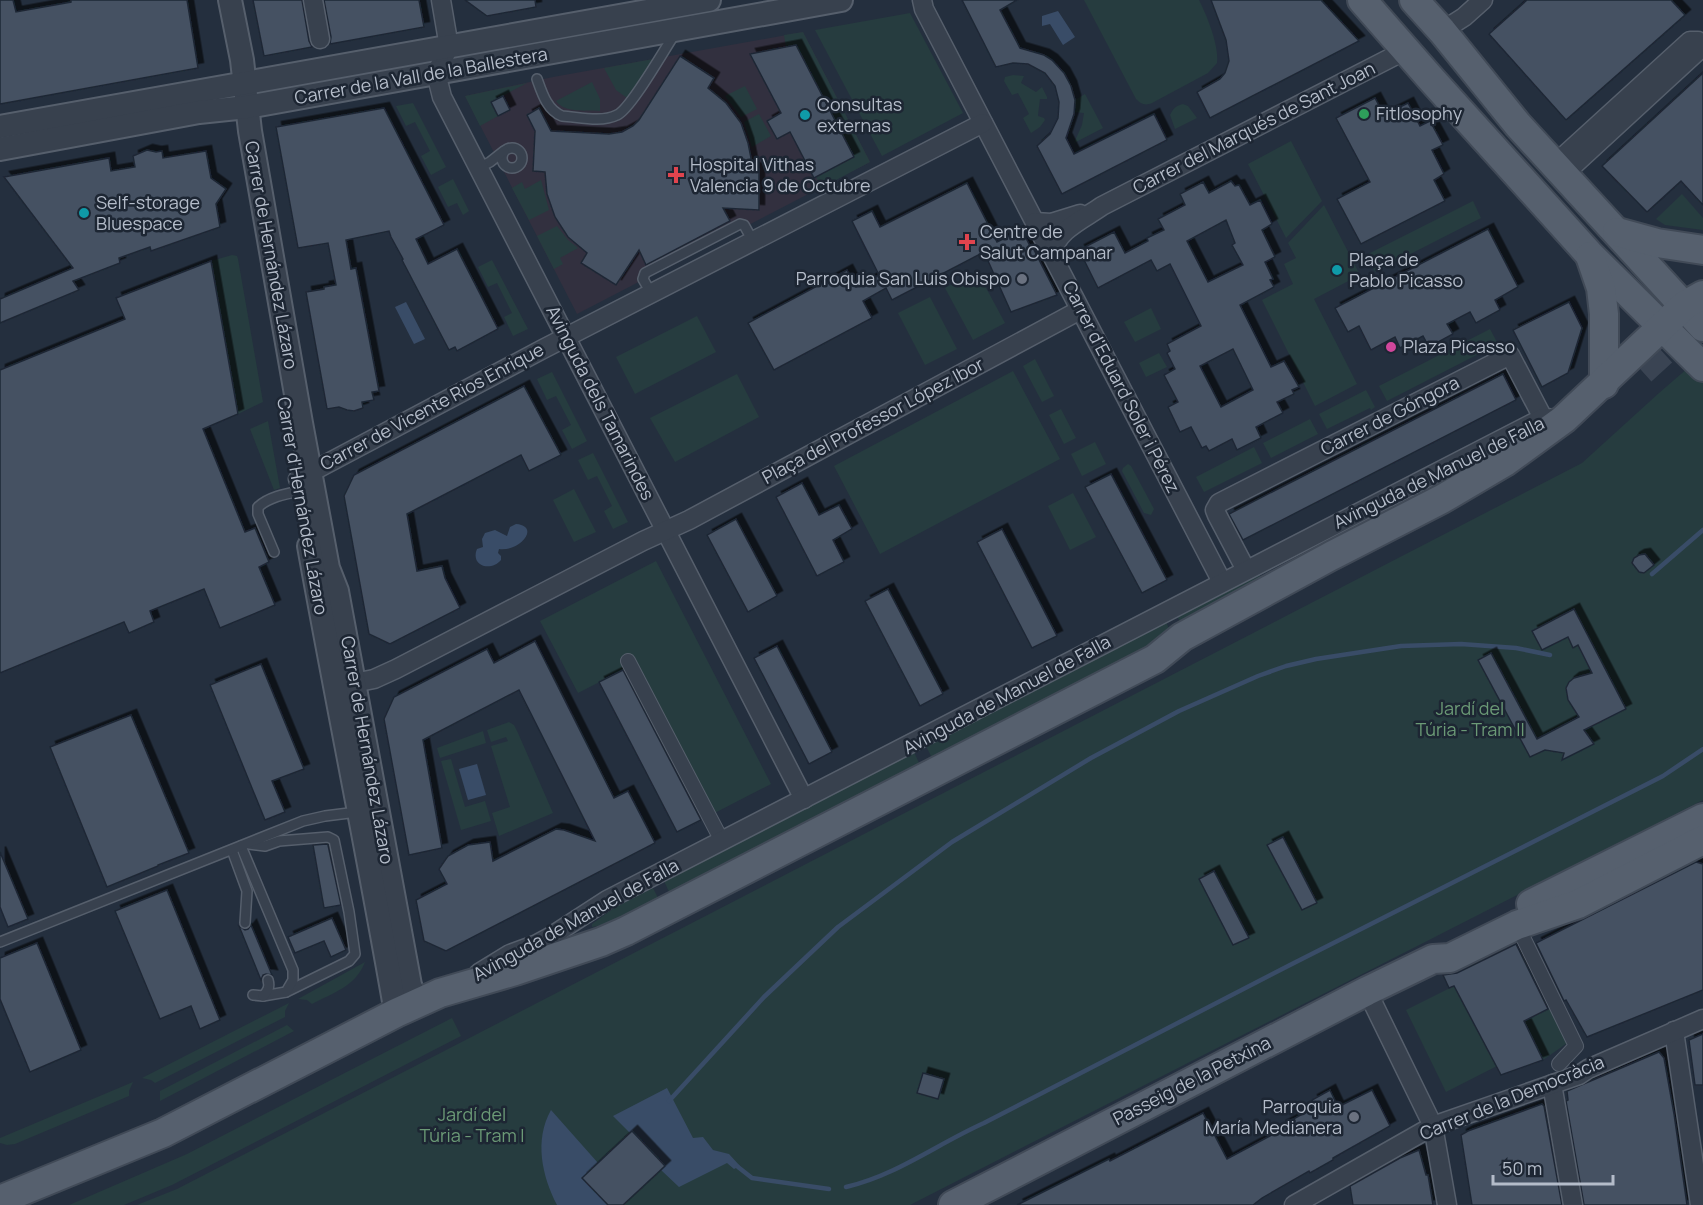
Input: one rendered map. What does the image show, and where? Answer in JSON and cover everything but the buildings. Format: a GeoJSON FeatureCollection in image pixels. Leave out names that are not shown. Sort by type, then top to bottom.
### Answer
{"type":"FeatureCollection","features":[{"type":"Feature","properties":{"kind":"main road"},"geometry":{"type":"LineString","coordinates":[[1362,0],[1589,254],[1700,364]]}},
{"type":"Feature","properties":{"kind":"main road"},"geometry":{"type":"LineString","coordinates":[[1385,0],[1406,18],[1442,31]]}},
{"type":"Feature","properties":{"kind":"main road"},"geometry":{"type":"LineString","coordinates":[[1414,0],[1518,125],[1616,231],[1697,309]]}},
{"type":"Feature","properties":{"kind":"main road"},"geometry":{"type":"LineString","coordinates":[[1406,50],[1415,48],[1432,53],[1481,104],[1518,125]]}},
{"type":"Feature","properties":{"kind":"main road"},"geometry":{"type":"LineString","coordinates":[[1616,231],[1657,243],[1703,250]]}},
{"type":"Feature","properties":{"kind":"main road"},"geometry":{"type":"LineString","coordinates":[[1589,254],[1601,288],[1604,314],[1604,384]]}},
{"type":"Feature","properties":{"kind":"main road","name":"Avinguda de Manuel de Falla"},"geometry":{"type":"LineString","coordinates":[[1155,659],[1182,637],[1474,481],[1505,462],[1554,418],[1604,384],[1662,326],[1697,309]]}},
{"type":"Feature","properties":{"kind":"main road","name":"Avinguda de Manuel de Falla"},"geometry":{"type":"LineString","coordinates":[[0,1200],[163,1133],[406,1008],[455,987],[515,971],[601,942],[626,931],[1155,659],[1189,649],[1508,479],[1568,437],[1642,371]]}},
{"type":"Feature","properties":{"kind":"main road","name":"Passeig de la Petxina"},"geometry":{"type":"LineString","coordinates":[[953,1205],[1433,959],[1444,947],[1703,818]]}},
{"type":"Feature","properties":{"kind":"main road","name":"Passeig de la Petxina"},"geometry":{"type":"LineString","coordinates":[[1433,959],[1450,958],[1517,925],[1578,904],[1703,840]]}},
{"type":"Feature","properties":{"kind":"street","name":"Carrer d'Hernández Lázaro"},"geometry":{"type":"LineString","coordinates":[[230,0],[242,60],[247,107],[235,134],[302,481],[330,665],[360,811],[406,1008]]}},
{"type":"Feature","properties":{"kind":"street"},"geometry":{"type":"LineString","coordinates":[[313,0],[320,39]]}},
{"type":"Feature","properties":{"kind":"street"},"geometry":{"type":"LineString","coordinates":[[436,73],[449,47],[441,0]]}},
{"type":"Feature","properties":{"kind":"street","name":"Carrer de la Vall de la Ballestera"},"geometry":{"type":"LineString","coordinates":[[0,128],[449,47],[637,6],[709,0]]}},
{"type":"Feature","properties":{"kind":"street","name":"Carrer de la Vall de la Ballestera"},"geometry":{"type":"LineString","coordinates":[[0,149],[841,0]]}},
{"type":"Feature","properties":{"kind":"street","name":"Carrer d'Eduard Soler i Pérez"},"geometry":{"type":"LineString","coordinates":[[922,0],[924,9],[1222,582]]}},
{"type":"Feature","properties":{"kind":"street"},"geometry":{"type":"LineString","coordinates":[[1442,31],[1464,17],[1483,0]]}},
{"type":"Feature","properties":{"kind":"street"},"geometry":{"type":"LineString","coordinates":[[1690,41],[1698,41],[1699,51],[1559,169],[1690,41]]}},
{"type":"Feature","properties":{"kind":"street","name":"Carrer del Marqués de Sant Joan"},"geometry":{"type":"LineString","coordinates":[[1052,254],[1053,247],[1061,234],[1102,206],[1406,50]]}},
{"type":"Feature","properties":{"kind":"street","name":"Avinguda dels Tamarindes"},"geometry":{"type":"LineString","coordinates":[[436,73],[442,96],[484,165],[566,337],[804,799]]}},
{"type":"Feature","properties":{"kind":"street","name":"Carrer de Vicente Rios Enrique"},"geometry":{"type":"LineString","coordinates":[[302,481],[566,337],[983,123]]}},
{"type":"Feature","properties":{"kind":"street","name":"Carrer del Marqués de Sant Joan"},"geometry":{"type":"LineString","coordinates":[[1035,222],[1051,223],[1102,206]]}},
{"type":"Feature","properties":{"kind":"street","name":"Plaça del Professor López Ibor"},"geometry":{"type":"LineString","coordinates":[[354,683],[374,679],[396,669],[643,541],[666,532],[1080,310]]}},
{"type":"Feature","properties":{"kind":"street","name":"Carrer de Góngora"},"geometry":{"type":"LineString","coordinates":[[1246,570],[1217,515],[1215,510],[1219,503],[1510,355],[1554,418]]}},
{"type":"Feature","properties":{"kind":"street","name":"Avinguda de Manuel de Falla"},"geometry":{"type":"LineString","coordinates":[[455,987],[510,954],[550,937],[607,900],[1222,582],[1554,418]]}},
{"type":"Feature","properties":{"kind":"street","name":"Carrer de Hernández Lázaro"},"geometry":{"type":"LineString","coordinates":[[302,481],[337,591],[409,978],[406,1008]]}},
{"type":"Feature","properties":{"kind":"street"},"geometry":{"type":"LineString","coordinates":[[628,661],[722,841]]}},
{"type":"Feature","properties":{"kind":"street"},"geometry":{"type":"LineString","coordinates":[[330,665],[341,678],[348,683],[354,683]]}},
{"type":"Feature","properties":{"kind":"street"},"geometry":{"type":"LineString","coordinates":[[1517,925],[1576,1046],[1559,1064]]}},
{"type":"Feature","properties":{"kind":"street"},"geometry":{"type":"LineString","coordinates":[[1367,991],[1432,1126],[1447,1205]]}},
{"type":"Feature","properties":{"kind":"street","name":"Carrer de la Democràcia"},"geometry":{"type":"LineString","coordinates":[[1294,1205],[1432,1126],[1579,1075],[1703,1019]]}},
{"type":"Feature","properties":{"kind":"street"},"geometry":{"type":"LineString","coordinates":[[1674,1031],[1700,1205]]}},
{"type":"Feature","properties":{"kind":"street"},"geometry":{"type":"LineString","coordinates":[[1552,1084],[1573,1205]]}},
{"type":"Feature","properties":{"kind":"lane"},"geometry":{"type":"LineString","coordinates":[[537,79],[548,104],[562,116],[598,119],[618,115],[629,105],[678,29]]}},
{"type":"Feature","properties":{"kind":"lane"},"geometry":{"type":"LineString","coordinates":[[513,148],[519,151],[522,157],[518,166],[484,165],[504,151],[513,148]]}},
{"type":"Feature","properties":{"kind":"lane"},"geometry":{"type":"LineString","coordinates":[[504,151],[502,160],[508,167]]}},
{"type":"Feature","properties":{"kind":"lane"},"geometry":{"type":"LineString","coordinates":[[274,552],[258,514],[258,507],[283,495],[302,481]]}},
{"type":"Feature","properties":{"kind":"lane"},"geometry":{"type":"LineString","coordinates":[[0,942],[303,821],[360,811]]}},
{"type":"Feature","properties":{"kind":"lane"},"geometry":{"type":"LineString","coordinates":[[240,847],[265,846],[279,841],[328,837],[334,840],[355,954],[349,961],[286,992],[258,996],[269,986],[268,980]]}},
{"type":"Feature","properties":{"kind":"lane"},"geometry":{"type":"LineString","coordinates":[[240,847],[247,891],[245,923]]}},
{"type":"Feature","properties":{"kind":"lane"},"geometry":{"type":"LineString","coordinates":[[240,847],[293,970],[293,980],[286,992]]}},
{"type":"Feature","properties":{"kind":"shaded area","name":"Hospital Vithas Valencia 9 de Octubre"},"geometry":{"type":"Polygon","coordinates":[[[803,32],[870,162],[577,314],[465,96],[553,77],[803,32]]]}},
{"type":"Feature","properties":{"kind":"green space"},"geometry":{"type":"Polygon","coordinates":[[[1084,0],[1199,0],[1214,39],[1217,63],[1208,73],[1152,103],[1141,103],[1136,99],[1084,0]]]}},
{"type":"Feature","properties":{"kind":"green space"},"geometry":{"type":"Polygon","coordinates":[[[910,13],[963,113],[882,156],[815,30],[910,13]]]}},
{"type":"Feature","properties":{"kind":"green space"},"geometry":{"type":"Polygon","coordinates":[[[803,32],[870,162],[821,188],[816,177],[854,157],[786,47],[784,35],[803,32]]]}},
{"type":"Feature","properties":{"kind":"green space"},"geometry":{"type":"Polygon","coordinates":[[[653,59],[627,98],[616,90],[604,68],[653,59]]]}},
{"type":"Feature","properties":{"kind":"green space"},"geometry":{"type":"Polygon","coordinates":[[[1024,76],[1021,83],[1036,92],[1042,87],[1047,97],[1047,99],[1040,99],[1038,115],[1045,120],[1031,133],[1023,118],[1029,114],[1028,112],[1018,93],[1012,95],[1004,81],[1005,77],[1024,76]]]}},
{"type":"Feature","properties":{"kind":"green space"},"geometry":{"type":"Polygon","coordinates":[[[592,82],[600,99],[600,111],[570,109],[556,101],[592,82]]]}},
{"type":"Feature","properties":{"kind":"green space"},"geometry":{"type":"Polygon","coordinates":[[[527,83],[491,102],[498,116],[480,126],[465,96],[527,83]]]}},
{"type":"Feature","properties":{"kind":"green space"},"geometry":{"type":"Polygon","coordinates":[[[745,86],[757,109],[741,117],[725,96],[745,86]]]}},
{"type":"Feature","properties":{"kind":"green space"},"geometry":{"type":"Polygon","coordinates":[[[1085,94],[1103,128],[1074,143],[1082,125],[1084,113],[1074,112],[1075,100],[1085,94]]]}},
{"type":"Feature","properties":{"kind":"green space"},"geometry":{"type":"Polygon","coordinates":[[[413,103],[446,167],[431,175],[421,156],[430,151],[415,122],[406,126],[396,106],[413,103]]]}},
{"type":"Feature","properties":{"kind":"green space"},"geometry":{"type":"Polygon","coordinates":[[[1183,104],[1188,106],[1197,118],[1175,129],[1170,115],[1175,108],[1183,104]]]}},
{"type":"Feature","properties":{"kind":"green space"},"geometry":{"type":"Polygon","coordinates":[[[759,114],[771,136],[752,147],[744,122],[759,114]]]}},
{"type":"Feature","properties":{"kind":"green space"},"geometry":{"type":"Polygon","coordinates":[[[1291,141],[1322,201],[1286,238],[1248,164],[1291,141]]]}},
{"type":"Feature","properties":{"kind":"green space"},"geometry":{"type":"Polygon","coordinates":[[[453,179],[469,211],[463,215],[457,203],[448,207],[438,187],[453,179]]]}},
{"type":"Feature","properties":{"kind":"green space"},"geometry":{"type":"Polygon","coordinates":[[[541,180],[549,210],[529,220],[512,188],[522,182],[525,189],[541,180]]]}},
{"type":"Feature","properties":{"kind":"green space"},"geometry":{"type":"Polygon","coordinates":[[[1682,194],[1703,218],[1703,230],[1665,225],[1656,219],[1682,194]]]}},
{"type":"Feature","properties":{"kind":"green space"},"geometry":{"type":"Polygon","coordinates":[[[1473,201],[1481,218],[1375,272],[1366,255],[1473,201]]]}},
{"type":"Feature","properties":{"kind":"green space"},"geometry":{"type":"Polygon","coordinates":[[[1324,205],[1360,275],[1314,299],[1357,384],[1315,406],[1262,300],[1293,284],[1284,264],[1296,258],[1288,243],[1324,205]]]}},
{"type":"Feature","properties":{"kind":"green space"},"geometry":{"type":"Polygon","coordinates":[[[557,226],[578,248],[560,258],[563,264],[554,269],[537,236],[557,226]]]}},
{"type":"Feature","properties":{"kind":"green space"},"geometry":{"type":"Polygon","coordinates":[[[232,255],[237,256],[238,259],[263,402],[238,414],[211,261],[232,255]]]}},
{"type":"Feature","properties":{"kind":"green space"},"geometry":{"type":"Polygon","coordinates":[[[492,260],[528,329],[513,336],[504,317],[512,313],[497,283],[488,287],[478,267],[492,260]]]}},
{"type":"Feature","properties":{"kind":"green space"},"geometry":{"type":"Polygon","coordinates":[[[977,271],[1005,323],[973,340],[945,288],[977,271]]]}},
{"type":"Feature","properties":{"kind":"green space"},"geometry":{"type":"Polygon","coordinates":[[[930,297],[957,349],[925,365],[898,313],[930,297]]]}},
{"type":"Feature","properties":{"kind":"green space"},"geometry":{"type":"Polygon","coordinates":[[[1151,308],[1161,329],[1135,342],[1124,322],[1151,308]]]}},
{"type":"Feature","properties":{"kind":"green space"},"geometry":{"type":"Polygon","coordinates":[[[697,316],[716,352],[635,394],[616,357],[697,316]]]}},
{"type":"Feature","properties":{"kind":"green space"},"geometry":{"type":"Polygon","coordinates":[[[1490,329],[1498,344],[1387,401],[1379,386],[1490,329]]]}},
{"type":"Feature","properties":{"kind":"green space"},"geometry":{"type":"Polygon","coordinates":[[[1159,353],[1167,367],[1146,377],[1139,363],[1159,353]]]}},
{"type":"Feature","properties":{"kind":"green space","name":"Jardí del Túria - Tram II"},"geometry":{"type":"Polygon","coordinates":[[[1703,355],[1703,800],[910,1205],[137,1205],[177,1189],[1582,463],[1703,355]]]}},
{"type":"Feature","properties":{"kind":"green space"},"geometry":{"type":"Polygon","coordinates":[[[1035,359],[1054,396],[1042,402],[1023,366],[1035,359]]]}},
{"type":"Feature","properties":{"kind":"green space"},"geometry":{"type":"Polygon","coordinates":[[[1013,371],[1060,459],[880,554],[834,466],[1013,371]]]}},
{"type":"Feature","properties":{"kind":"green space"},"geometry":{"type":"Polygon","coordinates":[[[552,372],[587,441],[572,449],[562,430],[571,425],[556,396],[547,400],[537,379],[552,372]]]}},
{"type":"Feature","properties":{"kind":"green space"},"geometry":{"type":"Polygon","coordinates":[[[737,374],[759,417],[675,462],[650,418],[737,374]]]}},
{"type":"Feature","properties":{"kind":"green space"},"geometry":{"type":"Polygon","coordinates":[[[1366,390],[1375,407],[1327,429],[1319,414],[1366,390]]]}},
{"type":"Feature","properties":{"kind":"green space"},"geometry":{"type":"Polygon","coordinates":[[[1061,409],[1076,438],[1064,444],[1049,415],[1061,409]]]}},
{"type":"Feature","properties":{"kind":"green space"},"geometry":{"type":"Polygon","coordinates":[[[1310,419],[1318,434],[1271,458],[1263,443],[1310,419]]]}},
{"type":"Feature","properties":{"kind":"green space"},"geometry":{"type":"Polygon","coordinates":[[[268,421],[280,488],[274,490],[250,429],[268,421]]]}},
{"type":"Feature","properties":{"kind":"green space"},"geometry":{"type":"Polygon","coordinates":[[[1095,442],[1106,464],[1082,476],[1071,454],[1095,442]]]}},
{"type":"Feature","properties":{"kind":"green space"},"geometry":{"type":"Polygon","coordinates":[[[1254,447],[1262,463],[1204,492],[1196,477],[1254,447]]]}},
{"type":"Feature","properties":{"kind":"green space"},"geometry":{"type":"Polygon","coordinates":[[[593,453],[628,522],[613,529],[604,511],[612,506],[597,476],[588,480],[578,460],[593,453]]]}},
{"type":"Feature","properties":{"kind":"green space"},"geometry":{"type":"Polygon","coordinates":[[[1128,464],[1154,509],[1151,515],[1144,513],[1122,471],[1128,464]]]}},
{"type":"Feature","properties":{"kind":"green space"},"geometry":{"type":"Polygon","coordinates":[[[574,489],[596,532],[574,542],[553,500],[574,489]]]}},
{"type":"Feature","properties":{"kind":"green space"},"geometry":{"type":"Polygon","coordinates":[[[1073,493],[1096,537],[1070,550],[1048,506],[1073,493]]]}},
{"type":"Feature","properties":{"kind":"green space"},"geometry":{"type":"Polygon","coordinates":[[[656,561],[771,784],[703,819],[625,669],[578,693],[540,621],[656,561]]]}},
{"type":"Feature","properties":{"kind":"green space"},"geometry":{"type":"Polygon","coordinates":[[[1259,574],[1266,586],[1184,629],[1177,616],[1259,574]]]}},
{"type":"Feature","properties":{"kind":"green space"},"geometry":{"type":"Polygon","coordinates":[[[1166,622],[1172,635],[932,758],[926,746],[1166,622]]]}},
{"type":"Feature","properties":{"kind":"green space"},"geometry":{"type":"Polygon","coordinates":[[[509,722],[514,725],[518,733],[553,813],[499,836],[492,813],[510,807],[491,746],[508,741],[506,737],[491,742],[487,730],[509,722]]]}},
{"type":"Feature","properties":{"kind":"green space"},"geometry":{"type":"Polygon","coordinates":[[[483,731],[486,743],[440,758],[437,748],[483,731]]]}},
{"type":"Feature","properties":{"kind":"green space"},"geometry":{"type":"Polygon","coordinates":[[[914,752],[920,765],[670,894],[664,881],[914,752]]]}},
{"type":"Feature","properties":{"kind":"green space"},"geometry":{"type":"Polygon","coordinates":[[[451,759],[465,807],[485,801],[491,821],[461,830],[441,761],[451,759]]]}},
{"type":"Feature","properties":{"kind":"green space"},"geometry":{"type":"Polygon","coordinates":[[[653,888],[659,900],[608,924],[592,927],[592,924],[614,908],[653,888]]]}},
{"type":"Feature","properties":{"kind":"green space"},"geometry":{"type":"Polygon","coordinates":[[[365,962],[356,977],[336,992],[312,1004],[307,1000],[298,999],[365,962]]]}},
{"type":"Feature","properties":{"kind":"green space"},"geometry":{"type":"Polygon","coordinates":[[[1454,986],[1497,1066],[1446,1092],[1406,1010],[1454,986]]]}},
{"type":"Feature","properties":{"kind":"green space"},"geometry":{"type":"Polygon","coordinates":[[[289,1003],[285,1017],[155,1083],[142,1078],[289,1003]]]}},
{"type":"Feature","properties":{"kind":"green space"},"geometry":{"type":"Polygon","coordinates":[[[1552,1008],[1570,1041],[1543,1060],[1524,1021],[1552,1008]]]}},
{"type":"Feature","properties":{"kind":"green space"},"geometry":{"type":"Polygon","coordinates":[[[452,1018],[461,1036],[172,1185],[124,1205],[69,1205],[187,1154],[452,1018]]]}},
{"type":"Feature","properties":{"kind":"green space"},"geometry":{"type":"Polygon","coordinates":[[[287,1025],[294,1031],[160,1101],[160,1091],[287,1025]]]}},
{"type":"Feature","properties":{"kind":"green space"},"geometry":{"type":"Polygon","coordinates":[[[133,1082],[129,1096],[15,1144],[0,1143],[0,1138],[133,1082]]]}},
{"type":"Feature","properties":{"kind":"water"},"geometry":{"type":"Polygon","coordinates":[[[1058,11],[1075,37],[1063,45],[1050,24],[1042,26],[1042,16],[1058,11]]]}},
{"type":"Feature","properties":{"kind":"water"},"geometry":{"type":"Polygon","coordinates":[[[406,302],[425,339],[414,344],[395,307],[406,302]]]}},
{"type":"Feature","properties":{"kind":"water"},"geometry":{"type":"Polygon","coordinates":[[[516,524],[527,529],[527,534],[514,547],[499,549],[501,560],[497,564],[487,566],[476,560],[477,549],[483,547],[482,539],[485,533],[495,530],[507,536],[510,527],[516,524]]]}},
{"type":"Feature","properties":{"kind":"water"},"geometry":{"type":"Polygon","coordinates":[[[477,764],[486,795],[468,800],[459,769],[477,764]]]}},
{"type":"Feature","properties":{"kind":"water"},"geometry":{"type":"Polygon","coordinates":[[[667,1088],[693,1138],[703,1137],[713,1150],[729,1154],[740,1166],[734,1169],[727,1163],[679,1187],[661,1170],[665,1166],[633,1131],[630,1133],[613,1116],[667,1088]]]}},
{"type":"Feature","properties":{"kind":"water"},"geometry":{"type":"Polygon","coordinates":[[[551,1110],[598,1163],[582,1178],[608,1205],[557,1205],[547,1182],[541,1146],[551,1110]]]}},
{"type":"Feature","properties":{"kind":"waterway"},"geometry":{"type":"LineString","coordinates":[[1652,574],[1703,530]]}},
{"type":"Feature","properties":{"kind":"waterway"},"geometry":{"type":"LineString","coordinates":[[669,1101],[764,997],[838,927],[952,842],[1091,758],[1179,711],[1286,666],[1401,646],[1461,644],[1516,648],[1550,655]]}},
{"type":"Feature","properties":{"kind":"waterway"},"geometry":{"type":"LineString","coordinates":[[846,1187],[865,1182],[900,1167],[1290,965],[1663,776],[1703,749]]}},
{"type":"Feature","properties":{"kind":"waterway"},"geometry":{"type":"LineString","coordinates":[[738,1167],[752,1178],[829,1189]]}},
{"type":"Feature","properties":{"kind":"tunnel"},"geometry":{"type":"LineString","coordinates":[[1642,371],[1695,323]]}},
{"type":"Feature","properties":{"kind":"place","name":"Fitlosophy"},"geometry":{"type":"Point","coordinates":[1364,114]}},
{"type":"Feature","properties":{"kind":"place","name":"Consultas externas"},"geometry":{"type":"Point","coordinates":[805,115]}},
{"type":"Feature","properties":{"kind":"place","name":"Hospital Vithas Valencia 9 de Octubre"},"geometry":{"type":"Point","coordinates":[676,175]}},
{"type":"Feature","properties":{"kind":"place","name":"Self-storage Bluespace"},"geometry":{"type":"Point","coordinates":[84,213]}},
{"type":"Feature","properties":{"kind":"place","name":"Centre de Salut Campanar"},"geometry":{"type":"Point","coordinates":[967,242]}},
{"type":"Feature","properties":{"kind":"place","name":"Plaça de Pablo Picasso"},"geometry":{"type":"Point","coordinates":[1337,270]}},
{"type":"Feature","properties":{"kind":"place","name":"Parroquia San Luis Obispo"},"geometry":{"type":"Point","coordinates":[1022,279]}},
{"type":"Feature","properties":{"kind":"place","name":"Plaza Picasso"},"geometry":{"type":"Point","coordinates":[1391,347]}},
{"type":"Feature","properties":{"kind":"place","name":"Parroquia María Medianera"},"geometry":{"type":"Point","coordinates":[1354,1117]}},
{"type":"Feature","properties":{"kind":"park label","name":"Jardí del Túria - Tram I"},"geometry":{"type":"Point","coordinates":[472,1125]}}]}
